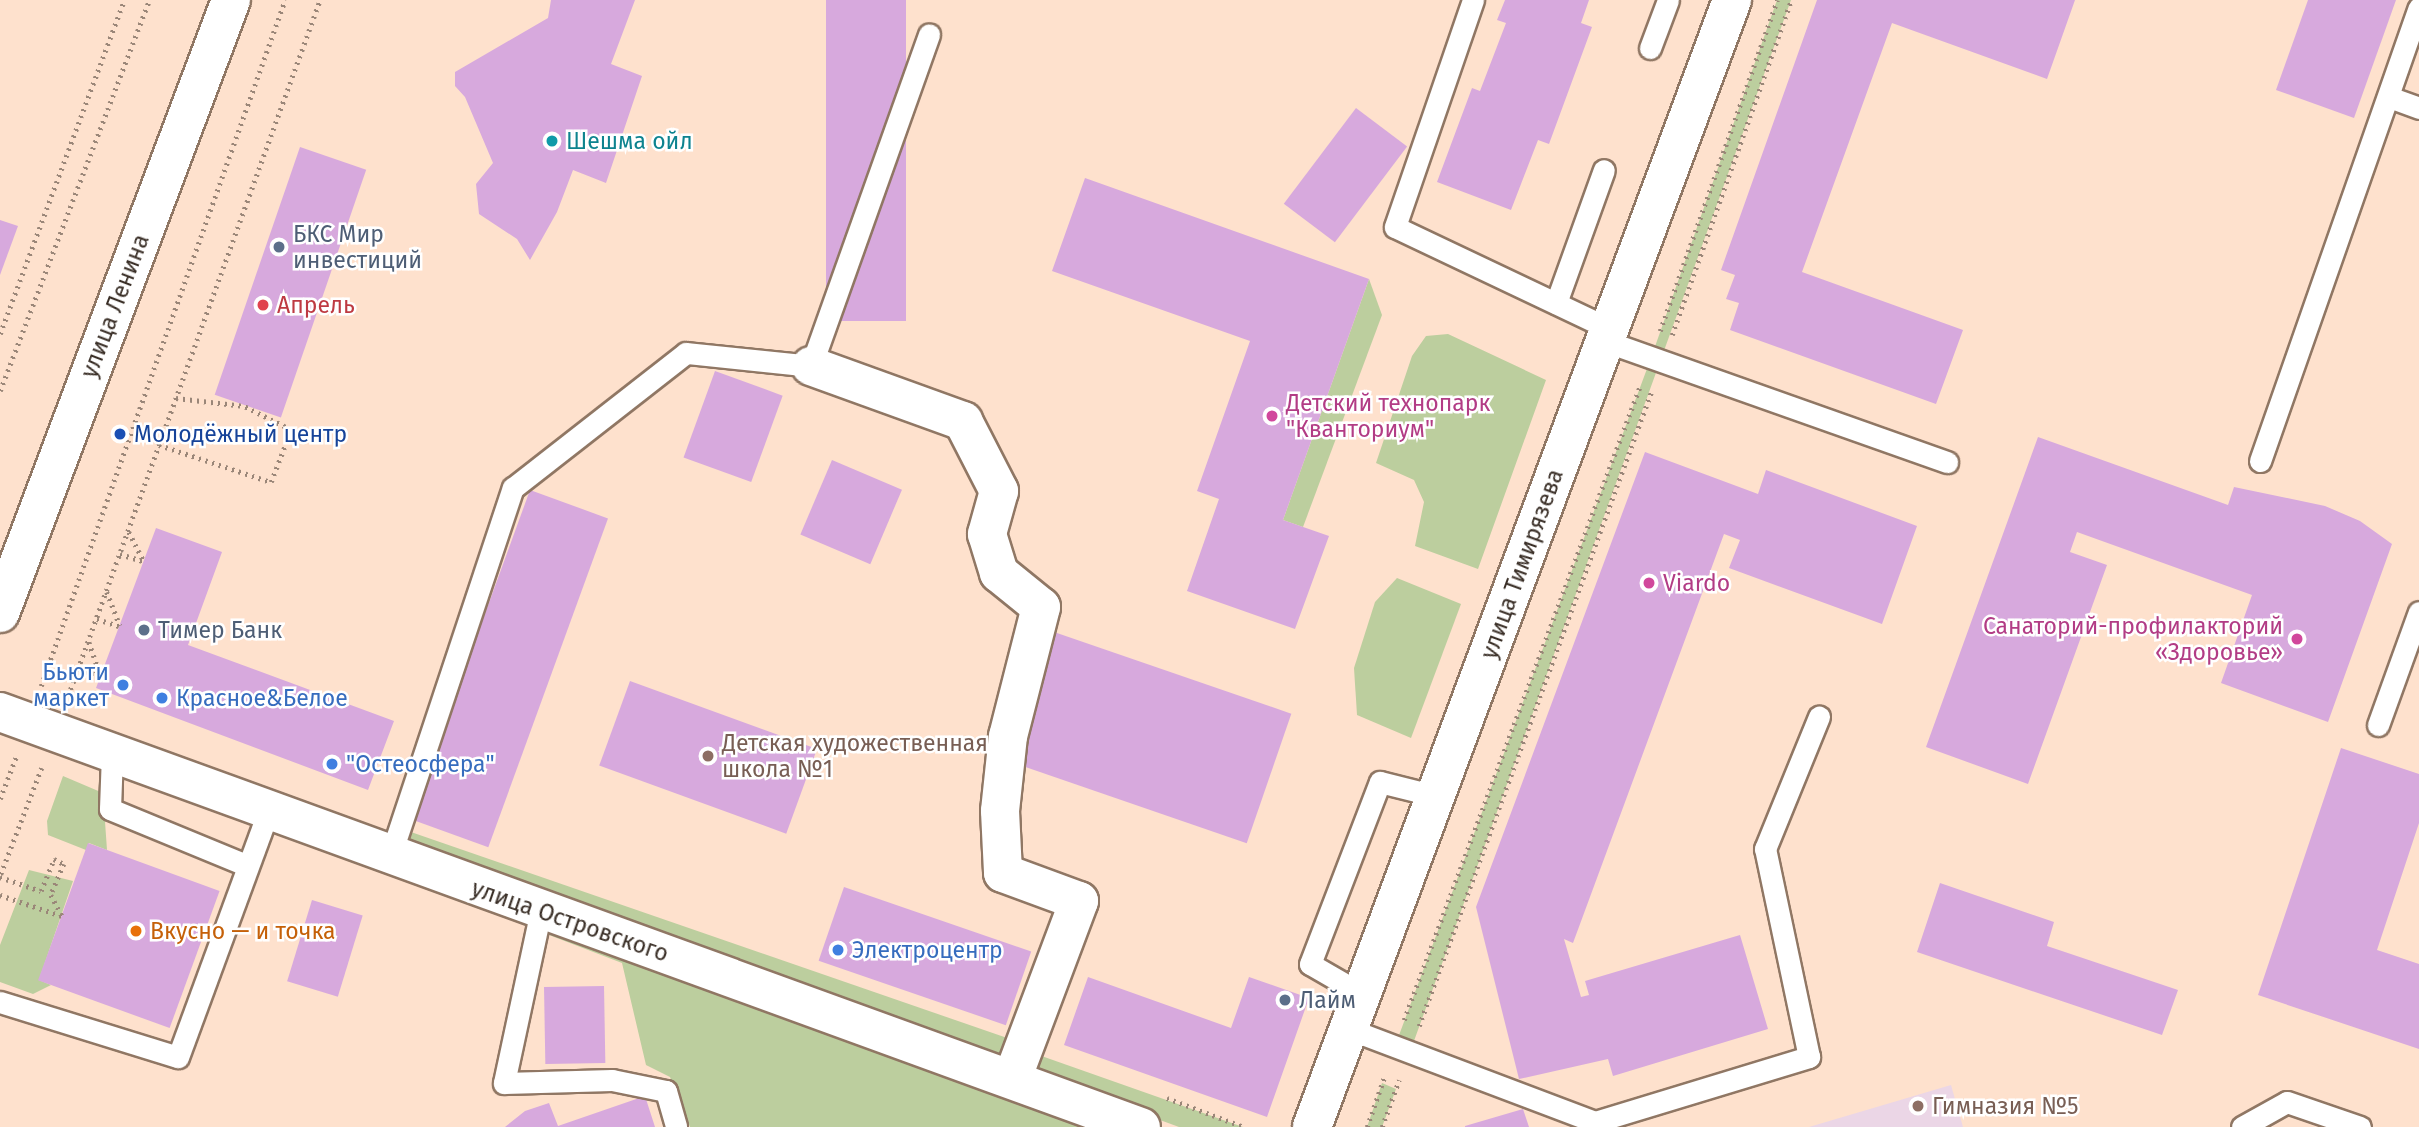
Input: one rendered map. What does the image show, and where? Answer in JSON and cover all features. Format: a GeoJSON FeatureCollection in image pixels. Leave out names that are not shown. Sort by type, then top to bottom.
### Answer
{"type":"FeatureCollection","features":[{"type":"Feature","properties":{"kind":"street","name":"улица Ленина"},"geometry":{"type":"LineString","coordinates":[[3,598],[232,0]]}},
{"type":"Feature","properties":{"kind":"street","name":"улица Тимирязева"},"geometry":{"type":"LineString","coordinates":[[1312,1127],[1732,0]]}},
{"type":"Feature","properties":{"kind":"street"},"geometry":{"type":"LineString","coordinates":[[811,366],[963,421],[999,491],[987,534],[999,573],[1041,607],[1008,736],[1000,811],[1003,873],[1079,901],[1012,1079]]}},
{"type":"Feature","properties":{"kind":"street","name":"улица Островского"},"geometry":{"type":"LineString","coordinates":[[14,718],[390,857],[1142,1127]]}},
{"type":"Feature","properties":{"kind":"lane"},"geometry":{"type":"LineString","coordinates":[[1473,0],[1395,227],[1556,303],[1656,360],[1947,462]]}},
{"type":"Feature","properties":{"kind":"lane"},"geometry":{"type":"LineString","coordinates":[[1650,48],[1668,0]]}},
{"type":"Feature","properties":{"kind":"lane"},"geometry":{"type":"LineString","coordinates":[[2260,461],[2419,8]]}},
{"type":"Feature","properties":{"kind":"lane"},"geometry":{"type":"LineString","coordinates":[[390,857],[513,488],[686,353],[811,366],[929,34]]}},
{"type":"Feature","properties":{"kind":"lane"},"geometry":{"type":"LineString","coordinates":[[2389,97],[2419,108]]}},
{"type":"Feature","properties":{"kind":"lane"},"geometry":{"type":"LineString","coordinates":[[1556,303],[1604,170]]}},
{"type":"Feature","properties":{"kind":"lane"},"geometry":{"type":"LineString","coordinates":[[2378,724],[2419,612]]}},
{"type":"Feature","properties":{"kind":"lane"},"geometry":{"type":"LineString","coordinates":[[1436,796],[1380,782],[1310,964],[1356,1012],[1402,1049],[1595,1122],[1809,1057],[1765,849],[1819,717]]}},
{"type":"Feature","properties":{"kind":"lane"},"geometry":{"type":"LineString","coordinates":[[112,754],[110,809],[248,866]]}},
{"type":"Feature","properties":{"kind":"lane"},"geometry":{"type":"LineString","coordinates":[[0,1002],[178,1056],[268,812]]}},
{"type":"Feature","properties":{"kind":"lane"},"geometry":{"type":"LineString","coordinates":[[541,910],[503,1083],[612,1080],[666,1091],[676,1127]]}},
{"type":"Feature","properties":{"kind":"lane"},"geometry":{"type":"LineString","coordinates":[[2242,1127],[2287,1102],[2360,1127]]}},
{"type":"Feature","properties":{"kind":"path"},"geometry":{"type":"LineString","coordinates":[[0,334],[124,0]]}},
{"type":"Feature","properties":{"kind":"path"},"geometry":{"type":"LineString","coordinates":[[0,391],[149,0]]}},
{"type":"Feature","properties":{"kind":"path"},"geometry":{"type":"LineString","coordinates":[[0,799],[14,718],[285,0]]}},
{"type":"Feature","properties":{"kind":"path"},"geometry":{"type":"LineString","coordinates":[[67,699],[320,0]]}},
{"type":"Feature","properties":{"kind":"path"},"geometry":{"type":"LineString","coordinates":[[1382,1127],[1402,1049],[1656,360],[1777,0]]}},
{"type":"Feature","properties":{"kind":"path"},"geometry":{"type":"LineString","coordinates":[[1367,1127],[1402,1049],[1791,0]]}},
{"type":"Feature","properties":{"kind":"path"},"geometry":{"type":"LineString","coordinates":[[159,445],[271,482],[291,430],[244,406],[176,398]]}},
{"type":"Feature","properties":{"kind":"path"},"geometry":{"type":"LineString","coordinates":[[120,554],[144,561],[128,532]]}},
{"type":"Feature","properties":{"kind":"path"},"geometry":{"type":"LineString","coordinates":[[97,619],[120,626],[107,592]]}},
{"type":"Feature","properties":{"kind":"path"},"geometry":{"type":"LineString","coordinates":[[78,669],[101,676],[89,642]]}},
{"type":"Feature","properties":{"kind":"path"},"geometry":{"type":"LineString","coordinates":[[0,895],[62,916],[51,895],[64,864],[54,859],[41,891],[0,877],[46,757]]}},
{"type":"Feature","properties":{"kind":"shaded area","name":"Гимназия №5"},"geometry":{"type":"Polygon","coordinates":[[[1951,1085],[1963,1127],[1809,1127],[1951,1085]]]}},
{"type":"Feature","properties":{"kind":"green space"},"geometry":{"type":"Polygon","coordinates":[[[1777,0],[1791,0],[1410,1052],[1395,1046],[1651,358],[1777,0]]]}},
{"type":"Feature","properties":{"kind":"green space"},"geometry":{"type":"Polygon","coordinates":[[[1369,279],[1382,315],[1303,527],[1283,520],[1369,279]]]}},
{"type":"Feature","properties":{"kind":"green space"},"geometry":{"type":"Polygon","coordinates":[[[1448,334],[1546,380],[1478,569],[1415,546],[1424,502],[1414,480],[1376,463],[1412,356],[1426,336],[1448,334]]]}},
{"type":"Feature","properties":{"kind":"green space"},"geometry":{"type":"Polygon","coordinates":[[[1397,578],[1461,604],[1411,738],[1357,715],[1354,668],[1375,602],[1397,578]]]}},
{"type":"Feature","properties":{"kind":"green space"},"geometry":{"type":"Polygon","coordinates":[[[63,776],[103,793],[107,850],[89,843],[86,850],[48,835],[47,821],[63,776]]]}},
{"type":"Feature","properties":{"kind":"green space"},"geometry":{"type":"Polygon","coordinates":[[[408,831],[1013,1040],[1005,1063],[401,848],[408,831]]]}},
{"type":"Feature","properties":{"kind":"green space"},"geometry":{"type":"Polygon","coordinates":[[[29,870],[73,881],[39,980],[51,985],[33,994],[0,982],[0,945],[29,870]]]}},
{"type":"Feature","properties":{"kind":"green space"},"geometry":{"type":"Polygon","coordinates":[[[541,910],[1119,1127],[690,1127],[670,1077],[646,1065],[622,963],[536,930],[541,910]]]}},
{"type":"Feature","properties":{"kind":"green space"},"geometry":{"type":"Polygon","coordinates":[[[1033,1053],[1243,1127],[1179,1127],[1027,1071],[1033,1053]]]}},
{"type":"Feature","properties":{"kind":"green space"},"geometry":{"type":"Polygon","coordinates":[[[1382,1083],[1396,1089],[1382,1127],[1367,1127],[1382,1083]]]}},
{"type":"Feature","properties":{"kind":"building","name":"Шешма ойл"},"geometry":{"type":"Polygon","coordinates":[[[551,0],[635,0],[611,64],[642,76],[606,183],[573,170],[557,212],[530,260],[517,239],[479,214],[476,184],[493,163],[465,97],[455,86],[455,72],[548,18],[551,0]]]}},
{"type":"Feature","properties":{"kind":"building"},"geometry":{"type":"Polygon","coordinates":[[[826,0],[906,0],[906,321],[826,321],[826,0]]]}},
{"type":"Feature","properties":{"kind":"building"},"geometry":{"type":"Polygon","coordinates":[[[1505,0],[1589,0],[1581,23],[1592,27],[1549,144],[1538,140],[1511,210],[1437,182],[1472,88],[1480,91],[1506,23],[1497,20],[1505,0]]]}},
{"type":"Feature","properties":{"kind":"building"},"geometry":{"type":"Polygon","coordinates":[[[1817,0],[2075,0],[2047,79],[1892,23],[1802,272],[1963,330],[1936,404],[1730,330],[1739,303],[1726,299],[1735,275],[1721,270],[1817,0]]]}},
{"type":"Feature","properties":{"kind":"building"},"geometry":{"type":"Polygon","coordinates":[[[2308,0],[2396,0],[2354,118],[2276,90],[2308,0]]]}},
{"type":"Feature","properties":{"kind":"building"},"geometry":{"type":"Polygon","coordinates":[[[1356,108],[1407,147],[1335,242],[1284,204],[1356,108]]]}},
{"type":"Feature","properties":{"kind":"building"},"geometry":{"type":"Polygon","coordinates":[[[300,147],[366,170],[281,418],[215,395],[300,147]]]}},
{"type":"Feature","properties":{"kind":"building","name":"Детский технопарк \"Кванториум\""},"geometry":{"type":"Polygon","coordinates":[[[1085,178],[1369,279],[1283,520],[1329,536],[1295,629],[1187,591],[1219,499],[1197,491],[1250,341],[1052,271],[1085,178]]]}},
{"type":"Feature","properties":{"kind":"building"},"geometry":{"type":"Polygon","coordinates":[[[0,220],[18,226],[0,275],[0,220]]]}},
{"type":"Feature","properties":{"kind":"building"},"geometry":{"type":"Polygon","coordinates":[[[715,371],[783,396],[751,482],[684,457],[715,371]]]}},
{"type":"Feature","properties":{"kind":"building","name":"Санаторий-профилакторий «Здоровье»"},"geometry":{"type":"Polygon","coordinates":[[[2038,437],[2228,505],[2234,487],[2325,506],[2360,521],[2392,544],[2328,722],[2221,683],[2252,595],[2077,532],[2070,552],[2107,565],[2028,784],[1926,747],[2038,437]]]}},
{"type":"Feature","properties":{"kind":"building"},"geometry":{"type":"Polygon","coordinates":[[[1645,452],[1758,494],[1766,470],[1917,526],[1882,624],[1729,568],[1740,540],[1724,534],[1573,943],[1564,939],[1581,997],[1589,995],[1585,981],[1740,935],[1768,1029],[1613,1076],[1608,1059],[1519,1079],[1476,907],[1645,452]]]}},
{"type":"Feature","properties":{"kind":"building"},"geometry":{"type":"Polygon","coordinates":[[[832,460],[902,490],[870,564],[800,535],[832,460]]]}},
{"type":"Feature","properties":{"kind":"building"},"geometry":{"type":"Polygon","coordinates":[[[530,490],[608,518],[488,847],[410,819],[530,490]]]}},
{"type":"Feature","properties":{"kind":"building"},"geometry":{"type":"Polygon","coordinates":[[[156,528],[222,552],[188,645],[394,721],[368,790],[96,688],[156,528]]]}},
{"type":"Feature","properties":{"kind":"building"},"geometry":{"type":"Polygon","coordinates":[[[1054,632],[1291,714],[1247,843],[1009,762],[1054,632]]]}},
{"type":"Feature","properties":{"kind":"building","name":"Детская художественная школа №1"},"geometry":{"type":"Polygon","coordinates":[[[630,681],[817,749],[786,834],[599,766],[630,681]]]}},
{"type":"Feature","properties":{"kind":"building"},"geometry":{"type":"Polygon","coordinates":[[[2341,748],[2419,774],[2419,823],[2377,950],[2419,964],[2419,1049],[2258,995],[2341,748]]]}},
{"type":"Feature","properties":{"kind":"building"},"geometry":{"type":"Polygon","coordinates":[[[88,843],[220,891],[170,1028],[38,980],[88,843]]]}},
{"type":"Feature","properties":{"kind":"building"},"geometry":{"type":"Polygon","coordinates":[[[1940,883],[2054,922],[2047,946],[2178,990],[2162,1035],[1917,952],[1940,883]]]}},
{"type":"Feature","properties":{"kind":"building"},"geometry":{"type":"Polygon","coordinates":[[[844,887],[1031,951],[1006,1025],[819,961],[844,887]]]}},
{"type":"Feature","properties":{"kind":"building"},"geometry":{"type":"Polygon","coordinates":[[[312,900],[363,915],[338,997],[287,981],[312,900]]]}},
{"type":"Feature","properties":{"kind":"building"},"geometry":{"type":"Polygon","coordinates":[[[1088,977],[1231,1028],[1249,977],[1309,998],[1267,1117],[1064,1045],[1088,977]]]}},
{"type":"Feature","properties":{"kind":"building"},"geometry":{"type":"Polygon","coordinates":[[[604,986],[605,1063],[545,1064],[544,987],[604,986]]]}},
{"type":"Feature","properties":{"kind":"building"},"geometry":{"type":"Polygon","coordinates":[[[645,1096],[655,1127],[505,1127],[525,1111],[549,1103],[558,1126],[645,1096]]]}},
{"type":"Feature","properties":{"kind":"building"},"geometry":{"type":"Polygon","coordinates":[[[1523,1109],[1529,1127],[1465,1127],[1465,1126],[1523,1109]]]}},
{"type":"Feature","properties":{"kind":"place","name":"Шешма ойл"},"geometry":{"type":"Point","coordinates":[552,141]}},
{"type":"Feature","properties":{"kind":"place","name":"БКС Мир инвестиций"},"geometry":{"type":"Point","coordinates":[279,247]}},
{"type":"Feature","properties":{"kind":"place","name":"Апрель"},"geometry":{"type":"Point","coordinates":[263,305]}},
{"type":"Feature","properties":{"kind":"place","name":"Детский технопарк \"Кванториум\""},"geometry":{"type":"Point","coordinates":[1272,416]}},
{"type":"Feature","properties":{"kind":"place","name":"Молодёжный центр"},"geometry":{"type":"Point","coordinates":[120,434]}},
{"type":"Feature","properties":{"kind":"place","name":"Viardo"},"geometry":{"type":"Point","coordinates":[1649,583]}},
{"type":"Feature","properties":{"kind":"place","name":"Тимер Банк"},"geometry":{"type":"Point","coordinates":[144,630]}},
{"type":"Feature","properties":{"kind":"place","name":"Санаторий-профилакторий «Здоровье»"},"geometry":{"type":"Point","coordinates":[2297,639]}},
{"type":"Feature","properties":{"kind":"place","name":"Бьюти маркет"},"geometry":{"type":"Point","coordinates":[123,685]}},
{"type":"Feature","properties":{"kind":"place","name":"Красное&Белое"},"geometry":{"type":"Point","coordinates":[162,698]}},
{"type":"Feature","properties":{"kind":"place","name":"Детская художественная школа №1"},"geometry":{"type":"Point","coordinates":[708,756]}},
{"type":"Feature","properties":{"kind":"place","name":"\"Остеосфера\""},"geometry":{"type":"Point","coordinates":[332,764]}},
{"type":"Feature","properties":{"kind":"place","name":"Вкусно — и точка"},"geometry":{"type":"Point","coordinates":[136,931]}},
{"type":"Feature","properties":{"kind":"place","name":"Электроцентр"},"geometry":{"type":"Point","coordinates":[838,950]}},
{"type":"Feature","properties":{"kind":"place","name":"Лайм"},"geometry":{"type":"Point","coordinates":[1285,1000]}},
{"type":"Feature","properties":{"kind":"place","name":"Гимназия №5"},"geometry":{"type":"Point","coordinates":[1918,1106]}}]}
